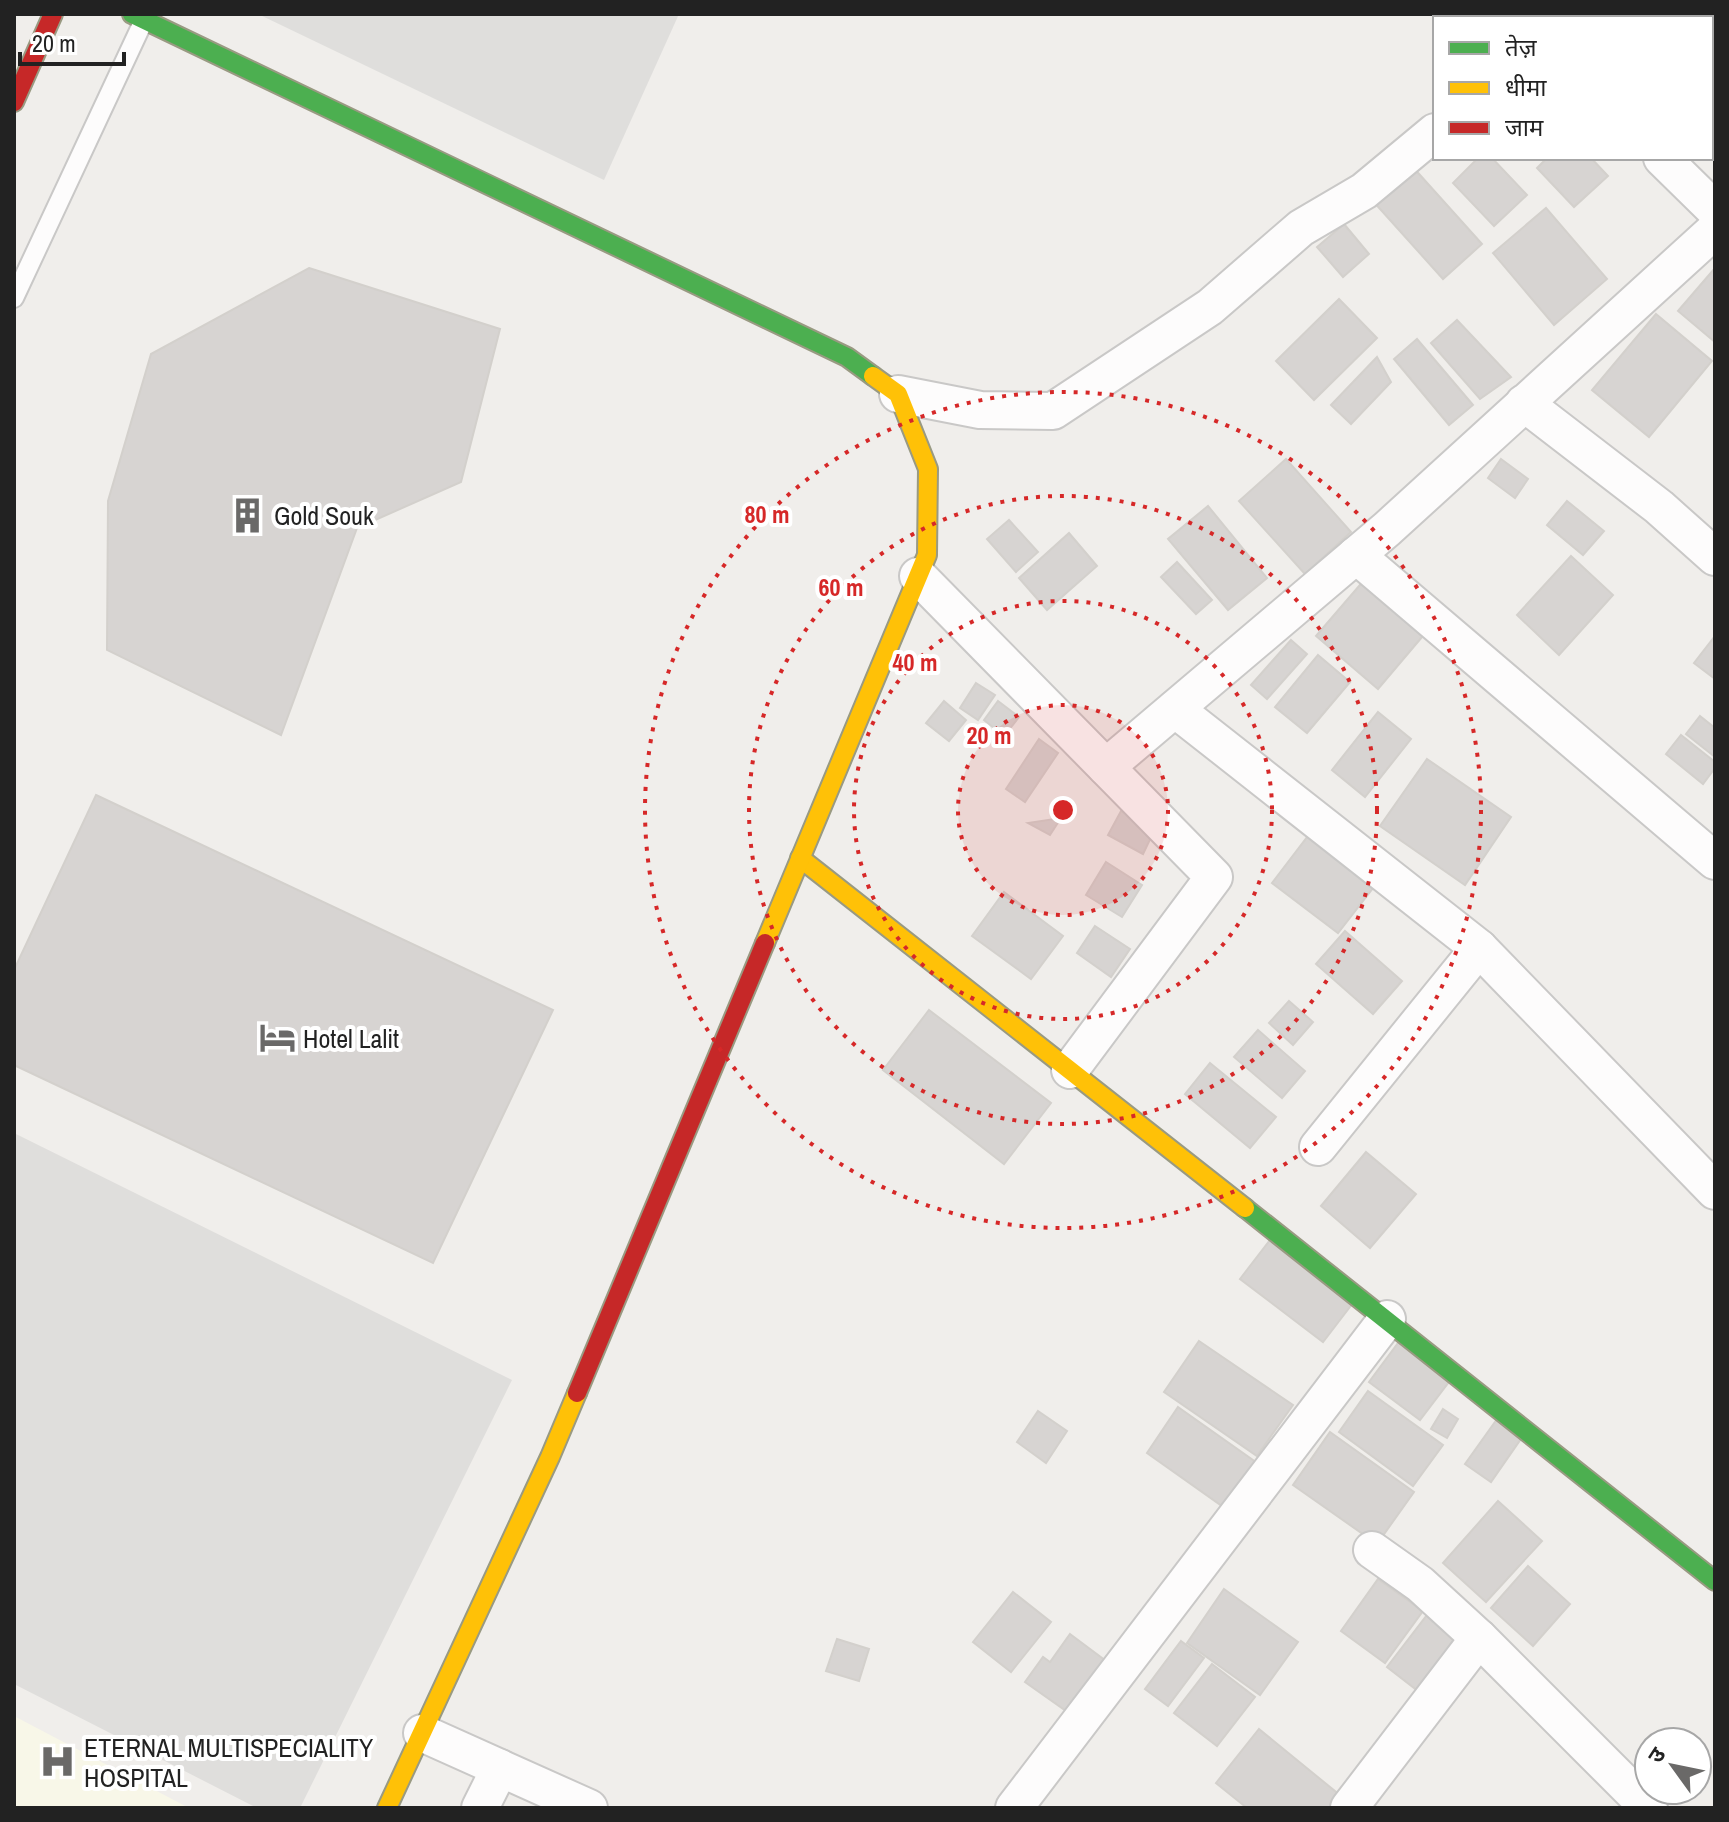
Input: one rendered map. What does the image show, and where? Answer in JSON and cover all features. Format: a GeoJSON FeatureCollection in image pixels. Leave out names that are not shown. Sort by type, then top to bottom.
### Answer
{"type":"FeatureCollection","features":[{"type":"Feature","properties":{"kind":"street"},"geometry":{"type":"LineString","coordinates":[[14,102],[53,14]]}},
{"type":"Feature","properties":{"kind":"street"},"geometry":{"type":"LineString","coordinates":[[141,16],[847,357],[898,394],[980,410],[1053,411],[1210,307],[1301,228],[1364,191],[1433,134]]}},
{"type":"Feature","properties":{"kind":"street"},"geometry":{"type":"LineString","coordinates":[[1664,160],[1715,210]]}},
{"type":"Feature","properties":{"kind":"street"},"geometry":{"type":"LineString","coordinates":[[1106,767],[1356,555],[1715,230]]}},
{"type":"Feature","properties":{"kind":"street"},"geometry":{"type":"LineString","coordinates":[[387,1808],[550,1457],[927,555],[928,469],[898,394]]}},
{"type":"Feature","properties":{"kind":"street"},"geometry":{"type":"LineString","coordinates":[[1524,403],[1659,507],[1715,557]]}},
{"type":"Feature","properties":{"kind":"street"},"geometry":{"type":"LineString","coordinates":[[1356,555],[1715,861]]}},
{"type":"Feature","properties":{"kind":"street"},"geometry":{"type":"LineString","coordinates":[[918,576],[1214,877],[1070,1070]]}},
{"type":"Feature","properties":{"kind":"street"},"geometry":{"type":"LineString","coordinates":[[1175,709],[1479,948],[1715,1191]]}},
{"type":"Feature","properties":{"kind":"street"},"geometry":{"type":"LineString","coordinates":[[800,858],[1715,1581]]}},
{"type":"Feature","properties":{"kind":"street"},"geometry":{"type":"LineString","coordinates":[[1318,1147],[1479,948]]}},
{"type":"Feature","properties":{"kind":"street"},"geometry":{"type":"LineString","coordinates":[[1014,1808],[1387,1319]]}},
{"type":"Feature","properties":{"kind":"street"},"geometry":{"type":"LineString","coordinates":[[1372,1550],[1420,1584],[1479,1638],[1649,1808]]}},
{"type":"Feature","properties":{"kind":"street"},"geometry":{"type":"LineString","coordinates":[[1349,1808],[1479,1638]]}},
{"type":"Feature","properties":{"kind":"street"},"geometry":{"type":"LineString","coordinates":[[422,1733],[589,1808]]}},
{"type":"Feature","properties":{"kind":"street"},"geometry":{"type":"LineString","coordinates":[[480,1808],[500,1768]]}},
{"type":"Feature","properties":{"kind":"lane"},"geometry":{"type":"LineString","coordinates":[[14,298],[141,16]]}},
{"type":"Feature","properties":{"kind":"shaded area"},"geometry":{"type":"Polygon","coordinates":[[[258,14],[679,14],[604,180],[258,14]]]}},
{"type":"Feature","properties":{"kind":"shaded area"},"geometry":{"type":"Polygon","coordinates":[[[14,1133],[512,1380],[300,1808],[257,1808],[14,1684],[14,1133]]]}},
{"type":"Feature","properties":{"kind":"shaded area","name":"ETERNAL MULTISPECIALITY HOSPITAL"},"geometry":{"type":"Polygon","coordinates":[[[14,1716],[189,1808],[14,1808],[14,1716]]]}},
{"type":"Feature","properties":{"kind":"building"},"geometry":{"type":"Polygon","coordinates":[[[1476,160],[1494,160],[1527,195],[1494,226],[1453,183],[1476,160]]]}},
{"type":"Feature","properties":{"kind":"building"},"geometry":{"type":"Polygon","coordinates":[[[1545,160],[1593,160],[1608,176],[1574,207],[1537,168],[1545,160]]]}},
{"type":"Feature","properties":{"kind":"building"},"geometry":{"type":"Polygon","coordinates":[[[1411,165],[1482,244],[1443,279],[1372,200],[1411,165]]]}},
{"type":"Feature","properties":{"kind":"building"},"geometry":{"type":"Polygon","coordinates":[[[1546,208],[1607,279],[1554,325],[1493,253],[1546,208]]]}},
{"type":"Feature","properties":{"kind":"building"},"geometry":{"type":"Polygon","coordinates":[[[1344,224],[1369,254],[1343,277],[1317,247],[1344,224]]]}},
{"type":"Feature","properties":{"kind":"building","name":"Gold Souk"},"geometry":{"type":"Polygon","coordinates":[[[309,268],[500,329],[461,482],[357,528],[281,735],[107,650],[108,501],[151,354],[309,268]]]}},
{"type":"Feature","properties":{"kind":"building"},"geometry":{"type":"Polygon","coordinates":[[[1715,268],[1715,342],[1678,311],[1715,268]]]}},
{"type":"Feature","properties":{"kind":"building"},"geometry":{"type":"Polygon","coordinates":[[[1339,299],[1377,338],[1314,400],[1276,361],[1339,299]]]}},
{"type":"Feature","properties":{"kind":"building"},"geometry":{"type":"Polygon","coordinates":[[[1656,314],[1712,361],[1649,437],[1592,390],[1656,314]]]}},
{"type":"Feature","properties":{"kind":"building"},"geometry":{"type":"Polygon","coordinates":[[[1457,320],[1511,377],[1480,399],[1431,343],[1457,320]]]}},
{"type":"Feature","properties":{"kind":"building"},"geometry":{"type":"Polygon","coordinates":[[[1417,339],[1473,405],[1449,425],[1394,359],[1417,339]]]}},
{"type":"Feature","properties":{"kind":"building"},"geometry":{"type":"Polygon","coordinates":[[[1377,357],[1391,382],[1351,424],[1331,405],[1377,357]]]}},
{"type":"Feature","properties":{"kind":"building"},"geometry":{"type":"Polygon","coordinates":[[[1286,459],[1351,532],[1305,574],[1239,501],[1286,459]]]}},
{"type":"Feature","properties":{"kind":"building"},"geometry":{"type":"Polygon","coordinates":[[[1501,459],[1528,479],[1515,498],[1488,478],[1501,459]]]}},
{"type":"Feature","properties":{"kind":"building"},"geometry":{"type":"Polygon","coordinates":[[[1567,501],[1604,531],[1583,555],[1547,525],[1567,501]]]}},
{"type":"Feature","properties":{"kind":"building"},"geometry":{"type":"Polygon","coordinates":[[[1208,506],[1267,578],[1228,610],[1168,539],[1208,506]]]}},
{"type":"Feature","properties":{"kind":"building"},"geometry":{"type":"Polygon","coordinates":[[[1009,520],[1038,552],[1016,572],[987,539],[1009,520]]]}},
{"type":"Feature","properties":{"kind":"building"},"geometry":{"type":"Polygon","coordinates":[[[1069,533],[1097,566],[1047,610],[1019,578],[1069,533]]]}},
{"type":"Feature","properties":{"kind":"building"},"geometry":{"type":"Polygon","coordinates":[[[1571,556],[1613,595],[1559,655],[1517,615],[1571,556]]]}},
{"type":"Feature","properties":{"kind":"building"},"geometry":{"type":"Polygon","coordinates":[[[1177,562],[1212,600],[1196,614],[1161,577],[1177,562]]]}},
{"type":"Feature","properties":{"kind":"building"},"geometry":{"type":"Polygon","coordinates":[[[1372,571],[1433,624],[1378,689],[1316,636],[1372,571]]]}},
{"type":"Feature","properties":{"kind":"building"},"geometry":{"type":"Polygon","coordinates":[[[1715,636],[1715,679],[1694,663],[1715,636]]]}},
{"type":"Feature","properties":{"kind":"building"},"geometry":{"type":"Polygon","coordinates":[[[1291,640],[1307,654],[1267,699],[1251,685],[1291,640]]]}},
{"type":"Feature","properties":{"kind":"building"},"geometry":{"type":"Polygon","coordinates":[[[1318,655],[1350,682],[1307,733],[1275,707],[1318,655]]]}},
{"type":"Feature","properties":{"kind":"building"},"geometry":{"type":"Polygon","coordinates":[[[976,683],[995,695],[978,720],[960,708],[976,683]]]}},
{"type":"Feature","properties":{"kind":"building"},"geometry":{"type":"Polygon","coordinates":[[[944,701],[966,720],[949,741],[926,723],[944,701]]]}},
{"type":"Feature","properties":{"kind":"building"},"geometry":{"type":"Polygon","coordinates":[[[998,701],[1019,717],[1004,736],[984,720],[998,701]]]}},
{"type":"Feature","properties":{"kind":"building"},"geometry":{"type":"Polygon","coordinates":[[[1378,712],[1411,739],[1365,797],[1332,770],[1378,712]]]}},
{"type":"Feature","properties":{"kind":"building"},"geometry":{"type":"Polygon","coordinates":[[[1700,716],[1715,728],[1715,757],[1686,734],[1700,716]]]}},
{"type":"Feature","properties":{"kind":"building"},"geometry":{"type":"Polygon","coordinates":[[[1681,735],[1715,762],[1715,768],[1703,784],[1666,754],[1681,735]]]}},
{"type":"Feature","properties":{"kind":"building"},"geometry":{"type":"Polygon","coordinates":[[[1039,739],[1058,753],[1025,802],[1006,789],[1039,739]]]}},
{"type":"Feature","properties":{"kind":"building"},"geometry":{"type":"Polygon","coordinates":[[[1427,759],[1511,817],[1465,885],[1380,826],[1427,759]]]}},
{"type":"Feature","properties":{"kind":"building","name":"Hotel Lalit"},"geometry":{"type":"Polygon","coordinates":[[[96,795],[553,1010],[433,1263],[14,1065],[14,970],[96,795]]]}},
{"type":"Feature","properties":{"kind":"building"},"geometry":{"type":"Polygon","coordinates":[[[1121,811],[1155,829],[1143,854],[1108,835],[1121,811]]]}},
{"type":"Feature","properties":{"kind":"building"},"geometry":{"type":"Polygon","coordinates":[[[1061,818],[1050,835],[1028,823],[1061,818]]]}},
{"type":"Feature","properties":{"kind":"building"},"geometry":{"type":"Polygon","coordinates":[[[1311,832],[1377,883],[1338,933],[1272,883],[1311,832]]]}},
{"type":"Feature","properties":{"kind":"building"},"geometry":{"type":"Polygon","coordinates":[[[1106,862],[1142,885],[1122,917],[1086,895],[1106,862]]]}},
{"type":"Feature","properties":{"kind":"building"},"geometry":{"type":"Polygon","coordinates":[[[1004,892],[1063,936],[1031,979],[972,936],[1004,892]]]}},
{"type":"Feature","properties":{"kind":"building"},"geometry":{"type":"Polygon","coordinates":[[[1095,926],[1130,949],[1111,977],[1077,953],[1095,926]]]}},
{"type":"Feature","properties":{"kind":"building"},"geometry":{"type":"Polygon","coordinates":[[[1345,931],[1402,981],[1373,1014],[1316,964],[1345,931]]]}},
{"type":"Feature","properties":{"kind":"building"},"geometry":{"type":"Polygon","coordinates":[[[1289,1001],[1313,1022],[1293,1045],[1269,1023],[1289,1001]]]}},
{"type":"Feature","properties":{"kind":"building"},"geometry":{"type":"Polygon","coordinates":[[[929,1010],[1051,1103],[1004,1164],[883,1070],[929,1010]]]}},
{"type":"Feature","properties":{"kind":"building"},"geometry":{"type":"Polygon","coordinates":[[[1258,1030],[1305,1071],[1282,1098],[1234,1057],[1258,1030]]]}},
{"type":"Feature","properties":{"kind":"building"},"geometry":{"type":"Polygon","coordinates":[[[1210,1063],[1276,1117],[1250,1148],[1185,1094],[1210,1063]]]}},
{"type":"Feature","properties":{"kind":"building"},"geometry":{"type":"Polygon","coordinates":[[[1366,1152],[1416,1194],[1370,1248],[1321,1206],[1366,1152]]]}},
{"type":"Feature","properties":{"kind":"building"},"geometry":{"type":"Polygon","coordinates":[[[1273,1236],[1356,1299],[1323,1342],[1240,1279],[1273,1236]]]}},
{"type":"Feature","properties":{"kind":"building"},"geometry":{"type":"Polygon","coordinates":[[[1401,1339],[1452,1378],[1420,1420],[1369,1382],[1401,1339]]]}},
{"type":"Feature","properties":{"kind":"building"},"geometry":{"type":"Polygon","coordinates":[[[1199,1341],[1293,1405],[1257,1456],[1164,1392],[1199,1341]]]}},
{"type":"Feature","properties":{"kind":"building"},"geometry":{"type":"Polygon","coordinates":[[[1368,1391],[1443,1445],[1413,1486],[1339,1432],[1368,1391]]]}},
{"type":"Feature","properties":{"kind":"building"},"geometry":{"type":"Polygon","coordinates":[[[1178,1407],[1260,1465],[1229,1511],[1147,1453],[1178,1407]]]}},
{"type":"Feature","properties":{"kind":"building"},"geometry":{"type":"Polygon","coordinates":[[[1443,1409],[1458,1419],[1447,1438],[1431,1429],[1443,1409]]]}},
{"type":"Feature","properties":{"kind":"building"},"geometry":{"type":"Polygon","coordinates":[[[1038,1411],[1067,1431],[1046,1463],[1017,1442],[1038,1411]]]}},
{"type":"Feature","properties":{"kind":"building"},"geometry":{"type":"Polygon","coordinates":[[[1497,1419],[1523,1436],[1491,1482],[1465,1464],[1497,1419]]]}},
{"type":"Feature","properties":{"kind":"building"},"geometry":{"type":"Polygon","coordinates":[[[1330,1432],[1414,1492],[1377,1544],[1293,1485],[1330,1432]]]}},
{"type":"Feature","properties":{"kind":"building"},"geometry":{"type":"Polygon","coordinates":[[[1498,1501],[1542,1541],[1486,1602],[1443,1563],[1498,1501]]]}},
{"type":"Feature","properties":{"kind":"building"},"geometry":{"type":"Polygon","coordinates":[[[1528,1566],[1570,1604],[1533,1646],[1491,1608],[1528,1566]]]}},
{"type":"Feature","properties":{"kind":"building"},"geometry":{"type":"Polygon","coordinates":[[[1378,1579],[1423,1611],[1385,1663],[1341,1631],[1378,1579]]]}},
{"type":"Feature","properties":{"kind":"building"},"geometry":{"type":"Polygon","coordinates":[[[1224,1589],[1298,1642],[1260,1695],[1187,1643],[1224,1589]]]}},
{"type":"Feature","properties":{"kind":"building"},"geometry":{"type":"Polygon","coordinates":[[[1013,1592],[1051,1622],[1011,1672],[973,1642],[1013,1592]]]}},
{"type":"Feature","properties":{"kind":"building"},"geometry":{"type":"Polygon","coordinates":[[[1427,1615],[1466,1646],[1427,1698],[1387,1667],[1427,1615]]]}},
{"type":"Feature","properties":{"kind":"building"},"geometry":{"type":"Polygon","coordinates":[[[1070,1634],[1106,1661],[1069,1713],[1025,1682],[1043,1657],[1050,1662],[1070,1634]]]}},
{"type":"Feature","properties":{"kind":"building"},"geometry":{"type":"Polygon","coordinates":[[[837,1639],[869,1649],[859,1681],[826,1671],[837,1639]]]}},
{"type":"Feature","properties":{"kind":"building"},"geometry":{"type":"Polygon","coordinates":[[[1181,1641],[1204,1658],[1168,1706],[1145,1689],[1181,1641]]]}},
{"type":"Feature","properties":{"kind":"building"},"geometry":{"type":"Polygon","coordinates":[[[1212,1664],[1255,1697],[1217,1746],[1174,1713],[1212,1664]]]}},
{"type":"Feature","properties":{"kind":"building"},"geometry":{"type":"Polygon","coordinates":[[[1259,1729],[1341,1796],[1332,1808],[1247,1808],[1216,1783],[1259,1729]]]}},
{"type":"Feature","properties":{"kind":"traffic: fast"},"geometry":{"type":"LineString","coordinates":[[132,14],[847,357],[873,376]]}},
{"type":"Feature","properties":{"kind":"traffic: fast"},"geometry":{"type":"LineString","coordinates":[[1245,1208],[1715,1581]]}},
{"type":"Feature","properties":{"kind":"traffic: slow"},"geometry":{"type":"LineString","coordinates":[[765,943],[927,555],[928,469],[898,394],[873,376]]}},
{"type":"Feature","properties":{"kind":"traffic: slow"},"geometry":{"type":"LineString","coordinates":[[800,858],[1245,1208]]}},
{"type":"Feature","properties":{"kind":"traffic: slow"},"geometry":{"type":"LineString","coordinates":[[387,1808],[577,1393]]}},
{"type":"Feature","properties":{"kind":"traffic: jam"},"geometry":{"type":"LineString","coordinates":[[14,102],[53,14]]}},
{"type":"Feature","properties":{"kind":"traffic: jam"},"geometry":{"type":"LineString","coordinates":[[577,1393],[765,943]]}},
{"type":"Feature","properties":{"kind":"place","name":"Gold Souk"},"geometry":{"type":"Point","coordinates":[248,515]}},
{"type":"Feature","properties":{"kind":"place","name":"Hotel Lalit"},"geometry":{"type":"Point","coordinates":[277,1038]}},
{"type":"Feature","properties":{"kind":"place","name":"ETERNAL MULTISPECIALITY HOSPITAL"},"geometry":{"type":"Point","coordinates":[58,1762]}}]}
